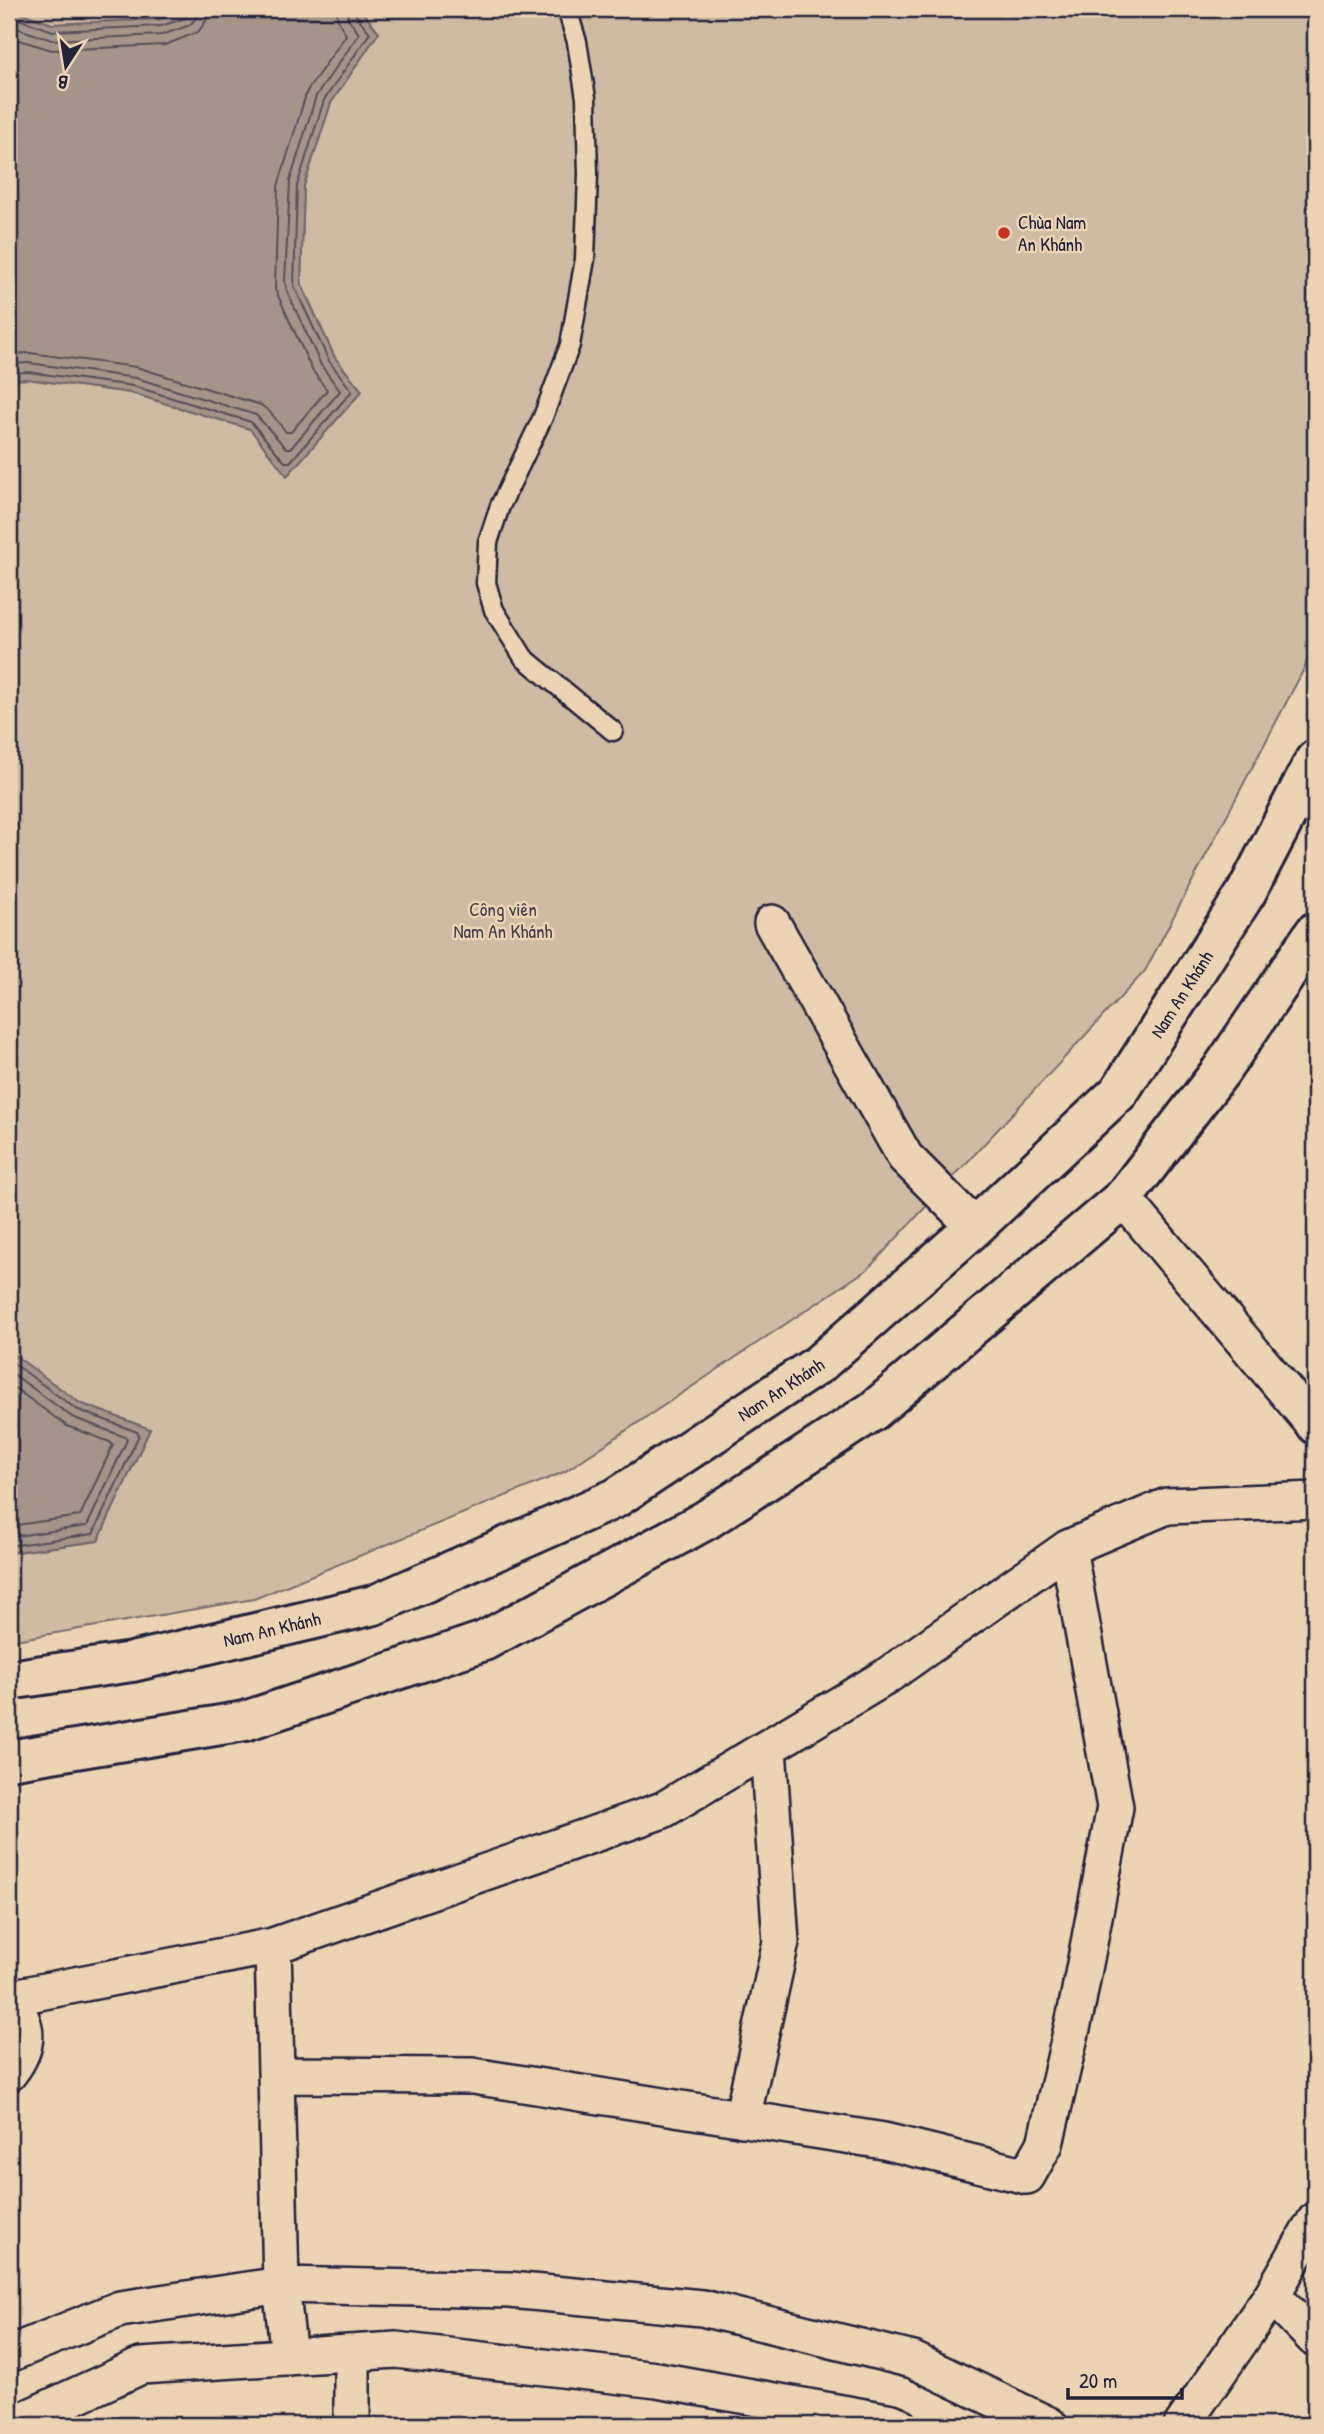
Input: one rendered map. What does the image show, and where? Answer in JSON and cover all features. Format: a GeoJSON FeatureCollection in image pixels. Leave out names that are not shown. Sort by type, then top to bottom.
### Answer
{"type":"FeatureCollection","features":[{"type":"Feature","properties":{"kind":"street","name":"Nam An Khánh"},"geometry":{"type":"LineString","coordinates":[[9,1680],[132,1662],[374,1605],[617,1498],[819,1364],[975,1227],[1119,1092],[1246,893],[1315,761]]}},
{"type":"Feature","properties":{"kind":"street"},"geometry":{"type":"LineString","coordinates":[[772,923],[905,1157],[975,1227]]}},
{"type":"Feature","properties":{"kind":"street"},"geometry":{"type":"LineString","coordinates":[[9,1760],[245,1721],[484,1641],[706,1521],[873,1410],[1123,1198],[1220,1072],[1315,932]]}},
{"type":"Feature","properties":{"kind":"street"},"geometry":{"type":"LineString","coordinates":[[1123,1198],[1315,1426]]}},
{"type":"Feature","properties":{"kind":"street"},"geometry":{"type":"LineString","coordinates":[[9,2073],[19,2061],[25,2045],[24,2027],[19,2011],[9,1999],[273,1945],[663,1810],[884,1678],[1068,1548],[1167,1506],[1315,1500]]}},
{"type":"Feature","properties":{"kind":"street"},"geometry":{"type":"LineString","coordinates":[[276,2076],[472,2076],[884,2141],[1027,2176],[1045,2144],[1076,2011],[1115,1807],[1068,1548]]}},
{"type":"Feature","properties":{"kind":"street"},"geometry":{"type":"LineString","coordinates":[[742,2119],[781,1942],[768,1748]]}},
{"type":"Feature","properties":{"kind":"street"},"geometry":{"type":"LineString","coordinates":[[273,1945],[281,2285],[289,2357]]}},
{"type":"Feature","properties":{"kind":"street"},"geometry":{"type":"LineString","coordinates":[[1182,2425],[1272,2295],[1315,2221]]}},
{"type":"Feature","properties":{"kind":"street"},"geometry":{"type":"LineString","coordinates":[[9,2354],[120,2309],[281,2285],[510,2290],[702,2308],[913,2360],[1049,2425]]}},
{"type":"Feature","properties":{"kind":"street"},"geometry":{"type":"LineString","coordinates":[[1272,2295],[1315,2339]]}},
{"type":"Feature","properties":{"kind":"street"},"geometry":{"type":"LineString","coordinates":[[12,2425],[141,2366],[396,2350],[657,2380],[899,2425]]}},
{"type":"Feature","properties":{"kind":"street"},"geometry":{"type":"LineString","coordinates":[[352,2353],[352,2425]]}},
{"type":"Feature","properties":{"kind":"lane"},"geometry":{"type":"LineString","coordinates":[[567,9],[577,42],[586,98],[588,174],[585,259],[570,345],[543,418],[500,506],[488,542],[486,583],[494,610],[524,658],[613,731]]}},
{"type":"Feature","properties":{"kind":"green space"},"geometry":{"type":"Polygon","coordinates":[[[9,9],[190,9],[160,19],[52,24],[16,11],[9,16],[9,9]]]}},
{"type":"Feature","properties":{"kind":"green space","name":"Công viên Nam An Khánh"},"geometry":{"type":"Polygon","coordinates":[[[360,9],[1315,9],[1315,636],[1305,667],[1145,971],[868,1269],[564,1472],[254,1599],[9,1641],[9,1553],[98,1541],[150,1429],[80,1403],[9,1356],[9,380],[27,379],[131,393],[250,429],[288,475],[362,391],[335,358],[301,283],[304,186],[331,103],[379,32],[360,9]]]}},
{"type":"Feature","properties":{"kind":"water"},"geometry":{"type":"Polygon","coordinates":[[[190,9],[360,9],[379,32],[331,103],[304,186],[301,284],[335,358],[362,391],[287,476],[250,429],[131,393],[27,379],[9,380],[9,16],[16,11],[52,24],[160,19],[190,9]]]}},
{"type":"Feature","properties":{"kind":"water"},"geometry":{"type":"Polygon","coordinates":[[[9,1351],[80,1403],[150,1429],[98,1541],[9,1553],[9,1351]]]}},
{"type":"Feature","properties":{"kind":"place","name":"Chùa Nam An Khánh"},"geometry":{"type":"Point","coordinates":[1004,233]}}]}
